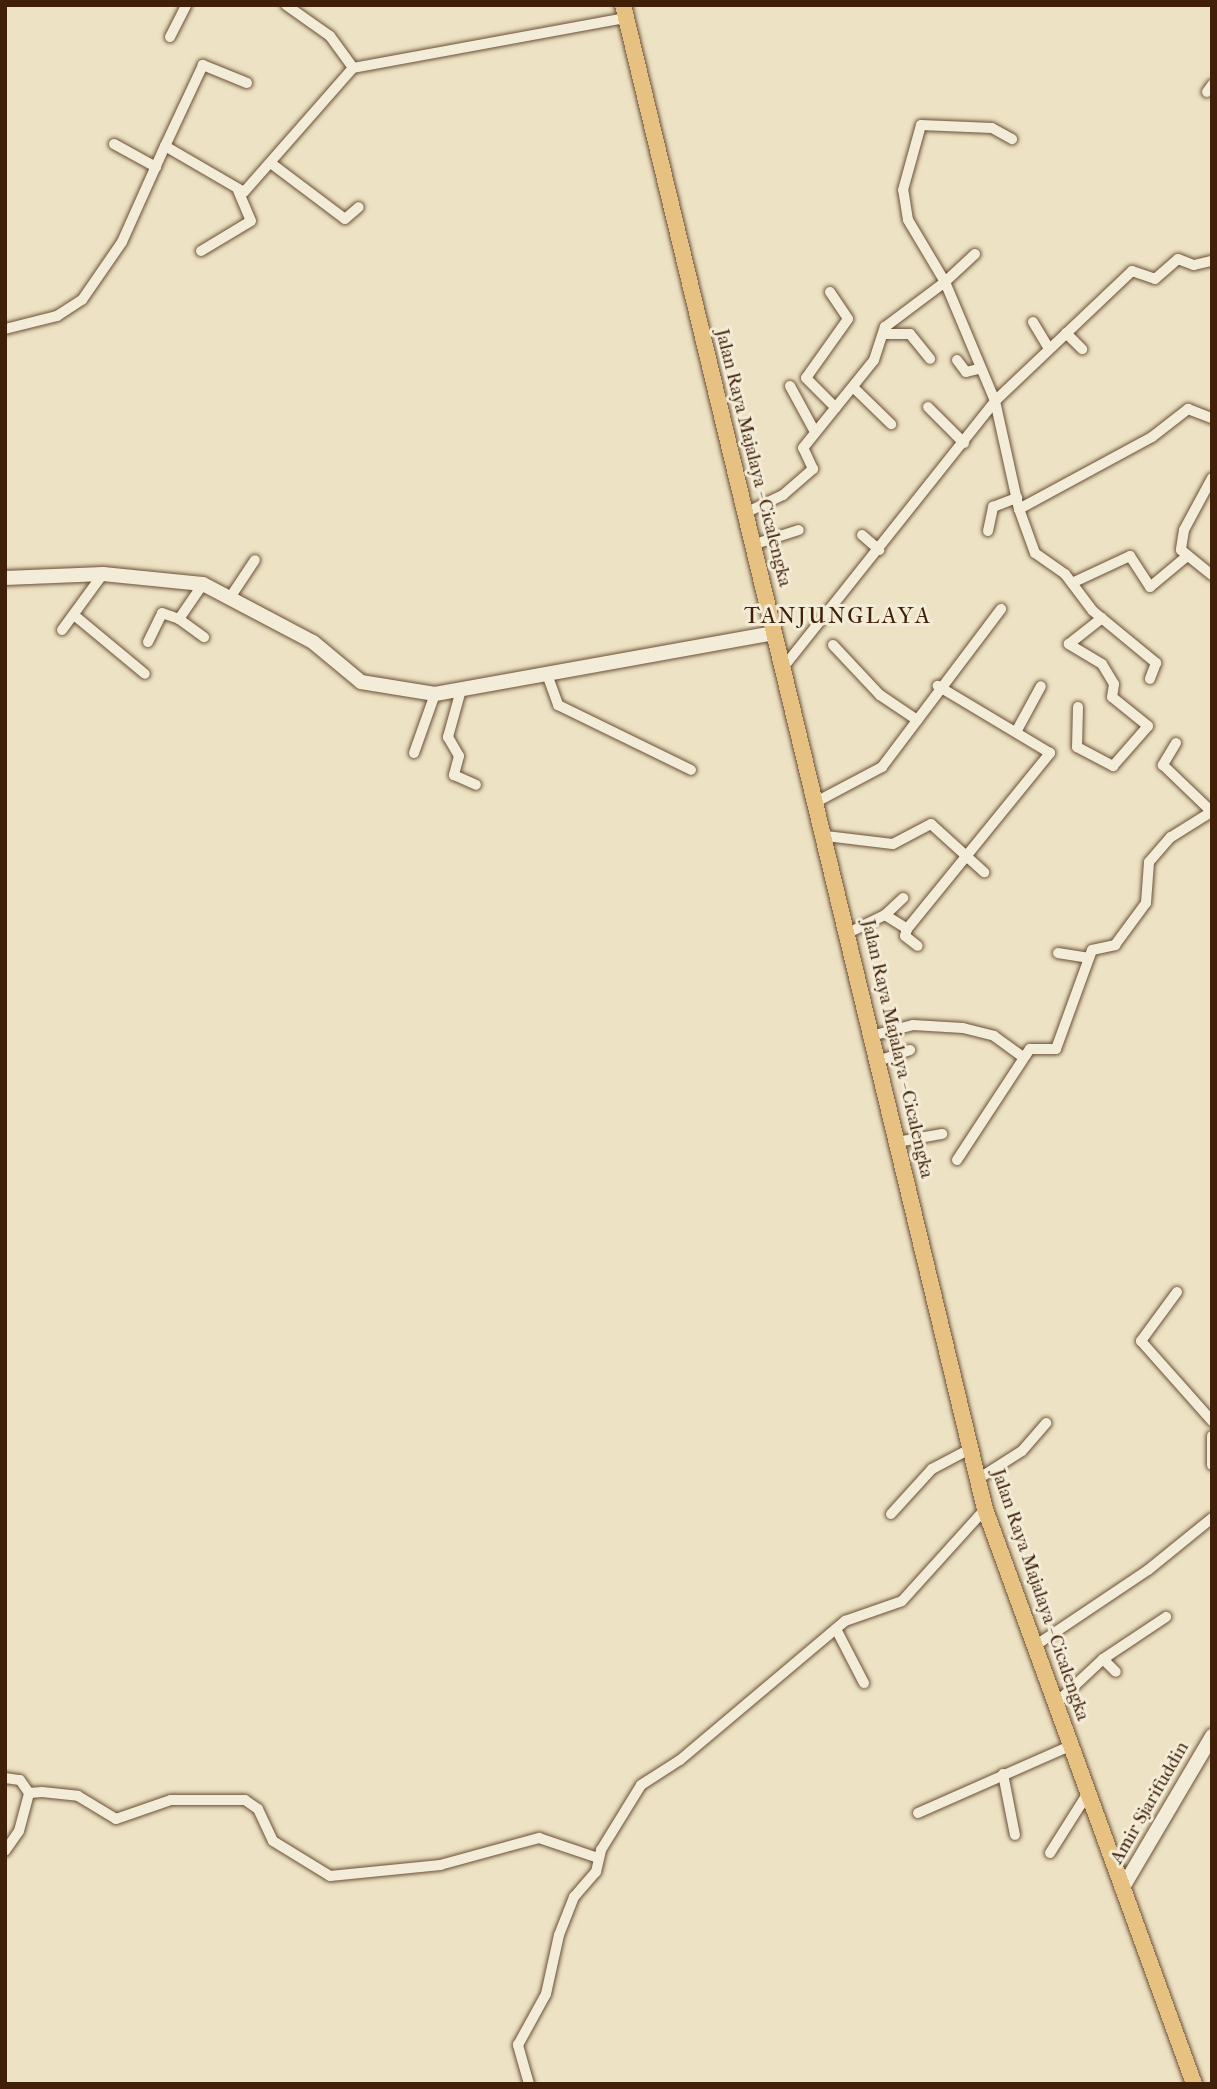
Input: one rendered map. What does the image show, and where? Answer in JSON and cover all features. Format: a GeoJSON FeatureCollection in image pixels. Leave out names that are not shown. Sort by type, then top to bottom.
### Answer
{"type":"FeatureCollection","features":[{"type":"Feature","properties":{"kind":"main road","name":"Jalan Raya Majalaya - Cicalengka"},"geometry":{"type":"LineString","coordinates":[[625,12],[773,633],[826,836],[985,1508],[1033,1647],[1194,2084]]}},
{"type":"Feature","properties":{"kind":"street"},"geometry":{"type":"LineString","coordinates":[[170,37],[186,5]]}},
{"type":"Feature","properties":{"kind":"street"},"geometry":{"type":"LineString","coordinates":[[286,5],[330,36],[353,68]]}},
{"type":"Feature","properties":{"kind":"street"},"geometry":{"type":"LineString","coordinates":[[238,191],[252,187],[353,68],[625,12]]}},
{"type":"Feature","properties":{"kind":"street"},"geometry":{"type":"LineString","coordinates":[[5,329],[57,316],[82,300],[121,242],[203,65],[247,83]]}},
{"type":"Feature","properties":{"kind":"street"},"geometry":{"type":"LineString","coordinates":[[1012,139],[992,128],[921,125],[903,190],[905,209],[945,282],[978,369],[995,401],[1018,504],[1035,552],[1072,583],[1102,618],[1156,663],[1150,679]]}},
{"type":"Feature","properties":{"kind":"street"},"geometry":{"type":"LineString","coordinates":[[114,144],[156,167]]}},
{"type":"Feature","properties":{"kind":"street"},"geometry":{"type":"LineString","coordinates":[[165,146],[238,191],[251,221],[201,251]]}},
{"type":"Feature","properties":{"kind":"street"},"geometry":{"type":"LineString","coordinates":[[272,164],[345,219],[359,207]]}},
{"type":"Feature","properties":{"kind":"street"},"geometry":{"type":"LineString","coordinates":[[745,513],[783,495],[813,470],[803,448],[854,388],[885,334],[975,254]]}},
{"type":"Feature","properties":{"kind":"street"},"geometry":{"type":"LineString","coordinates":[[782,669],[995,401],[1049,349],[1132,271],[1155,279],[1178,259],[1194,265],[1212,261]]}},
{"type":"Feature","properties":{"kind":"street"},"geometry":{"type":"LineString","coordinates":[[830,292],[848,319],[806,378],[836,408]]}},
{"type":"Feature","properties":{"kind":"street"},"geometry":{"type":"LineString","coordinates":[[1033,322],[1049,349]]}},
{"type":"Feature","properties":{"kind":"street"},"geometry":{"type":"LineString","coordinates":[[1066,333],[1082,349]]}},
{"type":"Feature","properties":{"kind":"street"},"geometry":{"type":"LineString","coordinates":[[885,334],[911,334],[930,359]]}},
{"type":"Feature","properties":{"kind":"street"},"geometry":{"type":"LineString","coordinates":[[957,360],[966,372],[978,369]]}},
{"type":"Feature","properties":{"kind":"street"},"geometry":{"type":"LineString","coordinates":[[790,386],[815,432]]}},
{"type":"Feature","properties":{"kind":"street"},"geometry":{"type":"LineString","coordinates":[[854,388],[891,424]]}},
{"type":"Feature","properties":{"kind":"street"},"geometry":{"type":"LineString","coordinates":[[928,407],[964,443]]}},
{"type":"Feature","properties":{"kind":"street"},"geometry":{"type":"LineString","coordinates":[[988,531],[993,507],[1018,504],[1152,437],[1188,409],[1212,418]]}},
{"type":"Feature","properties":{"kind":"street"},"geometry":{"type":"LineString","coordinates":[[1186,557],[1184,530],[1212,479]]}},
{"type":"Feature","properties":{"kind":"street"},"geometry":{"type":"LineString","coordinates":[[752,545],[799,530]]}},
{"type":"Feature","properties":{"kind":"street"},"geometry":{"type":"LineString","coordinates":[[862,534],[879,550]]}},
{"type":"Feature","properties":{"kind":"street"},"geometry":{"type":"LineString","coordinates":[[1072,583],[1130,556],[1150,587],[1186,557]]}},
{"type":"Feature","properties":{"kind":"street"},"geometry":{"type":"LineString","coordinates":[[1186,557],[1212,575]]}},
{"type":"Feature","properties":{"kind":"street"},"geometry":{"type":"LineString","coordinates":[[231,596],[255,561]]}},
{"type":"Feature","properties":{"kind":"street"},"geometry":{"type":"LineString","coordinates":[[5,578],[103,574],[203,584],[231,596],[313,642],[361,682],[435,694],[548,677],[773,633]]}},
{"type":"Feature","properties":{"kind":"street"},"geometry":{"type":"LineString","coordinates":[[62,630],[103,574]]}},
{"type":"Feature","properties":{"kind":"street"},"geometry":{"type":"LineString","coordinates":[[180,619],[203,584]]}},
{"type":"Feature","properties":{"kind":"street"},"geometry":{"type":"LineString","coordinates":[[816,802],[882,767],[938,686],[1001,609]]}},
{"type":"Feature","properties":{"kind":"street"},"geometry":{"type":"LineString","coordinates":[[148,642],[164,612],[180,619],[204,636]]}},
{"type":"Feature","properties":{"kind":"street"},"geometry":{"type":"LineString","coordinates":[[74,615],[145,674]]}},
{"type":"Feature","properties":{"kind":"street"},"geometry":{"type":"LineString","coordinates":[[1078,706],[1077,747],[1113,766],[1148,726],[1112,697],[1114,684],[1102,664],[1069,645],[1102,618]]}},
{"type":"Feature","properties":{"kind":"street"},"geometry":{"type":"LineString","coordinates":[[833,645],[881,696],[917,720]]}},
{"type":"Feature","properties":{"kind":"street"},"geometry":{"type":"LineString","coordinates":[[548,677],[558,705],[691,770]]}},
{"type":"Feature","properties":{"kind":"street"},"geometry":{"type":"LineString","coordinates":[[918,946],[905,936],[907,929],[966,853],[1051,753],[938,686]]}},
{"type":"Feature","properties":{"kind":"street"},"geometry":{"type":"LineString","coordinates":[[1016,732],[1041,686]]}},
{"type":"Feature","properties":{"kind":"street"},"geometry":{"type":"LineString","coordinates":[[461,690],[448,737],[459,756],[454,775],[476,785]]}},
{"type":"Feature","properties":{"kind":"street"},"geometry":{"type":"LineString","coordinates":[[414,753],[435,694]]}},
{"type":"Feature","properties":{"kind":"street"},"geometry":{"type":"LineString","coordinates":[[957,1160],[1023,1057],[1034,1046],[1056,1049],[1088,958],[1096,947],[1115,945],[1142,908],[1145,869],[1166,842],[1212,812],[1163,765],[1176,743]]}},
{"type":"Feature","properties":{"kind":"street"},"geometry":{"type":"LineString","coordinates":[[826,836],[893,844],[931,824],[984,872]]}},
{"type":"Feature","properties":{"kind":"street"},"geometry":{"type":"LineString","coordinates":[[848,933],[885,915],[903,898]]}},
{"type":"Feature","properties":{"kind":"street"},"geometry":{"type":"LineString","coordinates":[[885,915],[907,929]]}},
{"type":"Feature","properties":{"kind":"street"},"geometry":{"type":"LineString","coordinates":[[1058,953],[1088,958]]}},
{"type":"Feature","properties":{"kind":"street"},"geometry":{"type":"LineString","coordinates":[[872,1036],[912,1025],[963,1028],[994,1036],[1023,1057]]}},
{"type":"Feature","properties":{"kind":"street"},"geometry":{"type":"LineString","coordinates":[[878,1061],[910,1050]]}},
{"type":"Feature","properties":{"kind":"street"},"geometry":{"type":"LineString","coordinates":[[897,1142],[942,1134]]}},
{"type":"Feature","properties":{"kind":"street"},"geometry":{"type":"LineString","coordinates":[[1177,1292],[1141,1341],[1212,1421]]}},
{"type":"Feature","properties":{"kind":"street"},"geometry":{"type":"LineString","coordinates":[[978,1479],[1022,1451],[1046,1423]]}},
{"type":"Feature","properties":{"kind":"street"},"geometry":{"type":"LineString","coordinates":[[1212,1436],[1212,1465]]}},
{"type":"Feature","properties":{"kind":"street"},"geometry":{"type":"LineString","coordinates":[[891,1514],[932,1469],[970,1449]]}},
{"type":"Feature","properties":{"kind":"street"},"geometry":{"type":"LineString","coordinates":[[529,2084],[518,2045],[546,1994],[574,1897],[596,1872],[598,1858],[640,1785],[680,1760],[836,1629],[902,1601],[985,1508]]}},
{"type":"Feature","properties":{"kind":"street"},"geometry":{"type":"LineString","coordinates":[[1033,1647],[1140,1577],[1212,1518]]}},
{"type":"Feature","properties":{"kind":"street"},"geometry":{"type":"LineString","coordinates":[[1054,1704],[1103,1659],[1166,1617]]}},
{"type":"Feature","properties":{"kind":"street"},"geometry":{"type":"LineString","coordinates":[[836,1629],[864,1683]]}},
{"type":"Feature","properties":{"kind":"street"},"geometry":{"type":"LineString","coordinates":[[1103,1659],[1116,1672]]}},
{"type":"Feature","properties":{"kind":"street","name":"Amir Sjarifuddin"},"geometry":{"type":"LineString","coordinates":[[1122,1889],[1212,1736]]}},
{"type":"Feature","properties":{"kind":"street"},"geometry":{"type":"LineString","coordinates":[[918,1813],[1070,1746]]}},
{"type":"Feature","properties":{"kind":"street"},"geometry":{"type":"LineString","coordinates":[[1003,1774],[1015,1835]]}},
{"type":"Feature","properties":{"kind":"street"},"geometry":{"type":"LineString","coordinates":[[5,1778],[20,1780],[29,1793],[19,1831],[5,1851]]}},
{"type":"Feature","properties":{"kind":"street"},"geometry":{"type":"LineString","coordinates":[[29,1793],[78,1796],[116,1819],[171,1800],[245,1800],[258,1808],[273,1841],[330,1876],[440,1866],[539,1838],[598,1858]]}},
{"type":"Feature","properties":{"kind":"street"},"geometry":{"type":"LineString","coordinates":[[1050,1853],[1088,1793]]}},
{"type":"Feature","properties":{"kind":"district","name":"TANJUNGLAYA"},"geometry":{"type":"Point","coordinates":[838,616]}}]}
